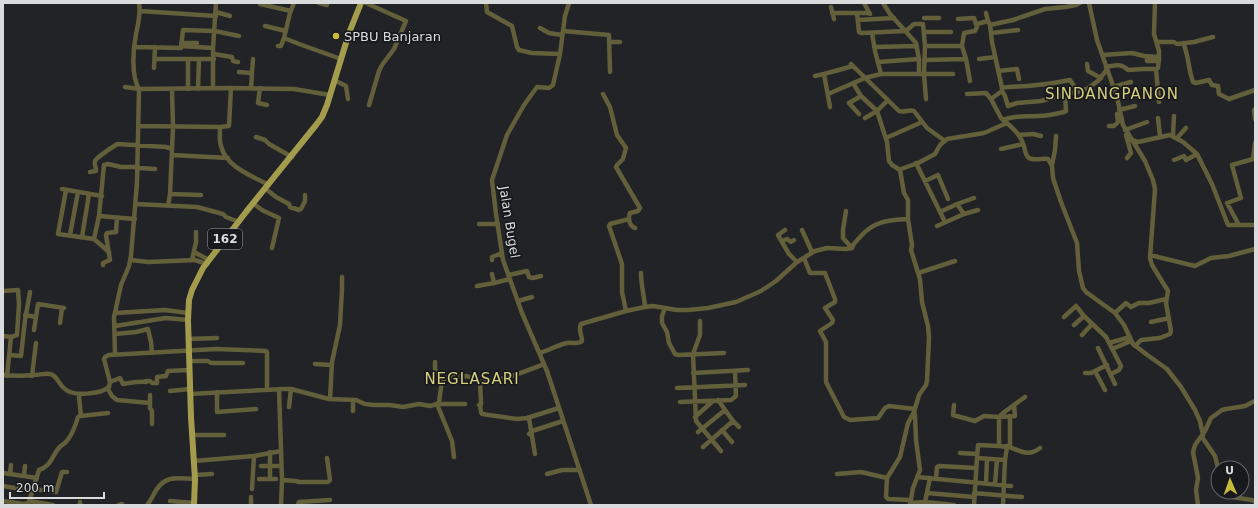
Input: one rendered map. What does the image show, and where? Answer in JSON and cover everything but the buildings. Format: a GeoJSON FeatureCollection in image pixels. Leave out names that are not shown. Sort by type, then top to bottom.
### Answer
{"type":"FeatureCollection","features":[{"type":"Feature","properties":{"kind":"main road","name":"162"},"geometry":{"type":"LineString","coordinates":[[194,504],[195,477],[188,339],[189,300],[192,290],[208,262],[319,121],[327,105],[351,28],[361,3]]}},
{"type":"Feature","properties":{"kind":"street"},"geometry":{"type":"LineString","coordinates":[[115,354],[115,313],[121,285],[131,260],[138,167],[139,89],[135,73],[135,46],[140,11],[139,3]]}},
{"type":"Feature","properties":{"kind":"street"},"geometry":{"type":"LineString","coordinates":[[213,88],[216,3]]}},
{"type":"Feature","properties":{"kind":"street"},"geometry":{"type":"LineString","coordinates":[[278,46],[281,46],[284,38],[294,3]]}},
{"type":"Feature","properties":{"kind":"street"},"geometry":{"type":"LineString","coordinates":[[319,3],[327,5]]}},
{"type":"Feature","properties":{"kind":"street"},"geometry":{"type":"LineString","coordinates":[[366,3],[406,21],[394,50],[379,71],[369,105]]}},
{"type":"Feature","properties":{"kind":"street"},"geometry":{"type":"LineString","coordinates":[[486,3],[487,12],[512,26],[519,50],[532,53],[560,54]]}},
{"type":"Feature","properties":{"kind":"street","name":"Jalan Bugel"},"geometry":{"type":"LineString","coordinates":[[569,3],[565,16],[560,54],[553,85],[549,88],[537,87],[534,90],[508,135],[492,180],[502,253],[509,277],[544,364],[591,505]]}},
{"type":"Feature","properties":{"kind":"street"},"geometry":{"type":"LineString","coordinates":[[864,3],[873,20]]}},
{"type":"Feature","properties":{"kind":"street"},"geometry":{"type":"LineString","coordinates":[[883,3],[916,43],[922,60]]}},
{"type":"Feature","properties":{"kind":"street"},"geometry":{"type":"LineString","coordinates":[[1089,3],[1093,24],[1113,87],[1131,152],[1127,158]]}},
{"type":"Feature","properties":{"kind":"street"},"geometry":{"type":"LineString","coordinates":[[1155,3],[1154,34],[1159,51],[1158,68],[1156,69],[1159,102]]}},
{"type":"Feature","properties":{"kind":"street"},"geometry":{"type":"LineString","coordinates":[[260,4],[291,11]]}},
{"type":"Feature","properties":{"kind":"street"},"geometry":{"type":"LineString","coordinates":[[977,24],[1013,20],[1045,9],[1078,4]]}},
{"type":"Feature","properties":{"kind":"street"},"geometry":{"type":"LineString","coordinates":[[831,7],[834,20]]}},
{"type":"Feature","properties":{"kind":"street"},"geometry":{"type":"LineString","coordinates":[[140,11],[216,14],[230,16]]}},
{"type":"Feature","properties":{"kind":"street"},"geometry":{"type":"LineString","coordinates":[[832,13],[869,13]]}},
{"type":"Feature","properties":{"kind":"street"},"geometry":{"type":"LineString","coordinates":[[857,13],[860,33],[906,31],[914,24],[923,24]]}},
{"type":"Feature","properties":{"kind":"street"},"geometry":{"type":"LineString","coordinates":[[986,13],[1002,89],[1008,106],[1017,103],[1041,101],[1087,89],[1100,79],[1107,68],[1118,65],[1123,66],[1128,70],[1156,69]]}},
{"type":"Feature","properties":{"kind":"street"},"geometry":{"type":"LineString","coordinates":[[926,99],[921,74],[925,46],[923,24],[924,17],[939,18]]}},
{"type":"Feature","properties":{"kind":"street"},"geometry":{"type":"LineString","coordinates":[[858,20],[894,18]]}},
{"type":"Feature","properties":{"kind":"street"},"geometry":{"type":"LineString","coordinates":[[958,19],[974,18],[977,24],[975,31],[964,33],[962,46],[970,80]]}},
{"type":"Feature","properties":{"kind":"street"},"geometry":{"type":"LineString","coordinates":[[265,26],[286,31]]}},
{"type":"Feature","properties":{"kind":"street"},"geometry":{"type":"LineString","coordinates":[[540,28],[549,33],[608,35],[610,72]]}},
{"type":"Feature","properties":{"kind":"street"},"geometry":{"type":"LineString","coordinates":[[135,46],[181,48],[183,30],[215,31],[239,36]]}},
{"type":"Feature","properties":{"kind":"street"},"geometry":{"type":"LineString","coordinates":[[991,33],[1018,30]]}},
{"type":"Feature","properties":{"kind":"street"},"geometry":{"type":"LineString","coordinates":[[924,32],[951,32]]}},
{"type":"Feature","properties":{"kind":"street"},"geometry":{"type":"LineString","coordinates":[[872,33],[881,74]]}},
{"type":"Feature","properties":{"kind":"street"},"geometry":{"type":"LineString","coordinates":[[176,34],[182,35]]}},
{"type":"Feature","properties":{"kind":"street"},"geometry":{"type":"LineString","coordinates":[[1157,42],[1174,42],[1176,44],[1213,37]]}},
{"type":"Feature","properties":{"kind":"street"},"geometry":{"type":"LineString","coordinates":[[284,38],[326,55],[341,59]]}},
{"type":"Feature","properties":{"kind":"street"},"geometry":{"type":"LineString","coordinates":[[609,42],[620,42]]}},
{"type":"Feature","properties":{"kind":"street"},"geometry":{"type":"LineString","coordinates":[[181,44],[197,43]]}},
{"type":"Feature","properties":{"kind":"street"},"geometry":{"type":"LineString","coordinates":[[1183,43],[1187,50],[1193,82],[1196,83],[1209,80],[1212,85],[1218,86],[1219,94],[1229,98],[1255,90]]}},
{"type":"Feature","properties":{"kind":"street"},"geometry":{"type":"LineString","coordinates":[[181,44],[214,48]]}},
{"type":"Feature","properties":{"kind":"street"},"geometry":{"type":"LineString","coordinates":[[154,68],[155,46]]}},
{"type":"Feature","properties":{"kind":"street"},"geometry":{"type":"LineString","coordinates":[[874,47],[917,46]]}},
{"type":"Feature","properties":{"kind":"street"},"geometry":{"type":"LineString","coordinates":[[925,46],[962,46]]}},
{"type":"Feature","properties":{"kind":"street"},"geometry":{"type":"LineString","coordinates":[[1102,55],[1132,53],[1159,59]]}},
{"type":"Feature","properties":{"kind":"street"},"geometry":{"type":"LineString","coordinates":[[155,59],[232,57],[233,61],[238,62]]}},
{"type":"Feature","properties":{"kind":"street"},"geometry":{"type":"LineString","coordinates":[[979,59],[995,57]]}},
{"type":"Feature","properties":{"kind":"street"},"geometry":{"type":"LineString","coordinates":[[188,59],[188,89]]}},
{"type":"Feature","properties":{"kind":"street"},"geometry":{"type":"LineString","coordinates":[[198,89],[199,59]]}},
{"type":"Feature","properties":{"kind":"street"},"geometry":{"type":"LineString","coordinates":[[251,88],[253,59]]}},
{"type":"Feature","properties":{"kind":"street"},"geometry":{"type":"LineString","coordinates":[[878,62],[966,60]]}},
{"type":"Feature","properties":{"kind":"street"},"geometry":{"type":"LineString","coordinates":[[1087,64],[1087,69],[1089,72],[1100,79]]}},
{"type":"Feature","properties":{"kind":"street"},"geometry":{"type":"LineString","coordinates":[[815,76],[852,65],[887,101],[900,112],[914,110],[927,128],[945,141]]}},
{"type":"Feature","properties":{"kind":"street"},"geometry":{"type":"LineString","coordinates":[[998,71],[1017,69],[1018,79]]}},
{"type":"Feature","properties":{"kind":"street"},"geometry":{"type":"LineString","coordinates":[[239,72],[251,73]]}},
{"type":"Feature","properties":{"kind":"street"},"geometry":{"type":"LineString","coordinates":[[824,74],[830,107]]}},
{"type":"Feature","properties":{"kind":"street"},"geometry":{"type":"LineString","coordinates":[[828,94],[865,78],[881,74],[953,74]]}},
{"type":"Feature","properties":{"kind":"street"},"geometry":{"type":"LineString","coordinates":[[334,80],[346,86],[348,99]]}},
{"type":"Feature","properties":{"kind":"street"},"geometry":{"type":"LineString","coordinates":[[991,99],[1002,89],[1010,86],[1059,83],[1070,80],[1078,92]]}},
{"type":"Feature","properties":{"kind":"street"},"geometry":{"type":"LineString","coordinates":[[1113,87],[1131,82]]}},
{"type":"Feature","properties":{"kind":"street"},"geometry":{"type":"LineString","coordinates":[[853,83],[861,96],[877,111],[886,138],[889,161],[900,170],[904,193],[908,200],[908,219],[912,246],[911,250],[921,282],[922,302],[928,326],[929,338],[926,385],[919,395],[915,410],[908,423],[900,459],[887,478],[886,498],[910,503],[925,502],[954,505]]}},
{"type":"Feature","properties":{"kind":"street"},"geometry":{"type":"LineString","coordinates":[[125,87],[139,89],[294,89],[330,95]]}},
{"type":"Feature","properties":{"kind":"street"},"geometry":{"type":"LineString","coordinates":[[138,126],[229,126],[231,88]]}},
{"type":"Feature","properties":{"kind":"street"},"geometry":{"type":"LineString","coordinates":[[260,88],[258,103],[267,105]]}},
{"type":"Feature","properties":{"kind":"street"},"geometry":{"type":"LineString","coordinates":[[168,206],[170,194],[173,127],[172,89]]}},
{"type":"Feature","properties":{"kind":"street"},"geometry":{"type":"LineString","coordinates":[[967,94],[986,93],[1005,122],[1019,135],[1028,157],[1031,159],[1048,159],[1052,166]]}},
{"type":"Feature","properties":{"kind":"street"},"geometry":{"type":"LineString","coordinates":[[603,94],[610,107],[617,135],[626,148],[623,159],[616,167],[640,208],[637,212],[630,213],[629,219],[632,226],[635,228]]}},
{"type":"Feature","properties":{"kind":"street"},"geometry":{"type":"LineString","coordinates":[[900,170],[935,154],[940,145],[947,139],[984,133],[1014,116],[1042,116],[1064,112],[1066,111],[1065,94]]}},
{"type":"Feature","properties":{"kind":"street"},"geometry":{"type":"LineString","coordinates":[[859,114],[849,103],[861,96]]}},
{"type":"Feature","properties":{"kind":"street"},"geometry":{"type":"LineString","coordinates":[[864,118],[877,111],[887,101]]}},
{"type":"Feature","properties":{"kind":"street"},"geometry":{"type":"LineString","coordinates":[[1118,107],[1135,106]]}},
{"type":"Feature","properties":{"kind":"street"},"geometry":{"type":"LineString","coordinates":[[1109,126],[1114,126],[1118,122],[1116,110],[1118,107]]}},
{"type":"Feature","properties":{"kind":"street"},"geometry":{"type":"LineString","coordinates":[[1255,108],[1255,119]]}},
{"type":"Feature","properties":{"kind":"street"},"geometry":{"type":"LineString","coordinates":[[1174,116],[1175,137]]}},
{"type":"Feature","properties":{"kind":"street"},"geometry":{"type":"LineString","coordinates":[[1158,118],[1160,136]]}},
{"type":"Feature","properties":{"kind":"street"},"geometry":{"type":"LineString","coordinates":[[886,138],[922,122]]}},
{"type":"Feature","properties":{"kind":"street"},"geometry":{"type":"LineString","coordinates":[[1125,129],[1147,122]]}},
{"type":"Feature","properties":{"kind":"street"},"geometry":{"type":"LineString","coordinates":[[220,127],[220,145],[223,152],[234,166],[267,187],[276,197],[289,204],[290,207],[299,210],[301,209],[305,201],[305,195]]}},
{"type":"Feature","properties":{"kind":"street"},"geometry":{"type":"LineString","coordinates":[[1175,137],[1186,128]]}},
{"type":"Feature","properties":{"kind":"street"},"geometry":{"type":"LineString","coordinates":[[1125,129],[1145,161],[1154,184],[1150,255],[1152,265],[1168,291],[1166,299],[1171,331],[1169,336],[1141,340],[1135,346]]}},
{"type":"Feature","properties":{"kind":"street"},"geometry":{"type":"LineString","coordinates":[[1019,135],[1033,134],[1041,136]]}},
{"type":"Feature","properties":{"kind":"street"},"geometry":{"type":"LineString","coordinates":[[1056,136],[1052,166],[1053,178],[1077,243],[1083,288],[1086,292],[1115,313],[1124,325],[1135,346],[1164,367],[1181,387],[1195,410],[1200,421],[1202,436],[1216,460]]}},
{"type":"Feature","properties":{"kind":"street"},"geometry":{"type":"LineString","coordinates":[[1132,140],[1138,142],[1160,136],[1175,137],[1197,154],[1212,184],[1227,224],[1255,225]]}},
{"type":"Feature","properties":{"kind":"street"},"geometry":{"type":"LineString","coordinates":[[256,137],[265,140],[269,144],[292,157]]}},
{"type":"Feature","properties":{"kind":"street"},"geometry":{"type":"LineString","coordinates":[[1238,225],[1227,203],[1241,198],[1232,165],[1254,158],[1253,154],[1255,143]]}},
{"type":"Feature","properties":{"kind":"street"},"geometry":{"type":"LineString","coordinates":[[90,172],[96,171],[96,159],[118,144],[166,147],[172,149]]}},
{"type":"Feature","properties":{"kind":"street"},"geometry":{"type":"LineString","coordinates":[[1001,149],[1023,144]]}},
{"type":"Feature","properties":{"kind":"street"},"geometry":{"type":"LineString","coordinates":[[1174,160],[1184,156],[1186,160],[1197,154]]}},
{"type":"Feature","properties":{"kind":"street"},"geometry":{"type":"LineString","coordinates":[[172,155],[228,158]]}},
{"type":"Feature","properties":{"kind":"street"},"geometry":{"type":"LineString","coordinates":[[916,163],[945,222]]}},
{"type":"Feature","properties":{"kind":"street"},"geometry":{"type":"LineString","coordinates":[[94,239],[102,196],[104,165],[108,164],[121,167],[155,169]]}},
{"type":"Feature","properties":{"kind":"street"},"geometry":{"type":"LineString","coordinates":[[925,181],[938,175],[948,199]]}},
{"type":"Feature","properties":{"kind":"street"},"geometry":{"type":"LineString","coordinates":[[102,196],[64,190],[58,233],[60,235],[94,239],[109,252]]}},
{"type":"Feature","properties":{"kind":"street"},"geometry":{"type":"LineString","coordinates":[[70,235],[78,192]]}},
{"type":"Feature","properties":{"kind":"street"},"geometry":{"type":"LineString","coordinates":[[82,237],[89,194]]}},
{"type":"Feature","properties":{"kind":"street"},"geometry":{"type":"LineString","coordinates":[[170,194],[201,196]]}},
{"type":"Feature","properties":{"kind":"street"},"geometry":{"type":"LineString","coordinates":[[940,212],[974,198]]}},
{"type":"Feature","properties":{"kind":"street"},"geometry":{"type":"LineString","coordinates":[[135,204],[204,209],[224,214],[226,217],[239,222]]}},
{"type":"Feature","properties":{"kind":"street"},"geometry":{"type":"LineString","coordinates":[[254,204],[262,210],[279,218],[272,248]]}},
{"type":"Feature","properties":{"kind":"street"},"geometry":{"type":"LineString","coordinates":[[957,204],[964,214]]}},
{"type":"Feature","properties":{"kind":"street"},"geometry":{"type":"LineString","coordinates":[[937,226],[964,214],[978,210]]}},
{"type":"Feature","properties":{"kind":"street"},"geometry":{"type":"LineString","coordinates":[[846,212],[843,238],[852,248]]}},
{"type":"Feature","properties":{"kind":"street"},"geometry":{"type":"LineString","coordinates":[[99,216],[134,220]]}},
{"type":"Feature","properties":{"kind":"street"},"geometry":{"type":"LineString","coordinates":[[96,232],[116,232],[117,218]]}},
{"type":"Feature","properties":{"kind":"street"},"geometry":{"type":"LineString","coordinates":[[626,311],[622,292],[622,264],[610,224],[629,219]]}},
{"type":"Feature","properties":{"kind":"street"},"geometry":{"type":"LineString","coordinates":[[852,248],[853,244],[864,232],[873,226],[881,222],[908,219]]}},
{"type":"Feature","properties":{"kind":"street"},"geometry":{"type":"LineString","coordinates":[[480,224],[498,224]]}},
{"type":"Feature","properties":{"kind":"street"},"geometry":{"type":"LineString","coordinates":[[785,230],[778,235],[789,254],[798,262]]}},
{"type":"Feature","properties":{"kind":"street"},"geometry":{"type":"LineString","coordinates":[[802,230],[812,252]]}},
{"type":"Feature","properties":{"kind":"street"},"geometry":{"type":"LineString","coordinates":[[192,260],[196,232]]}},
{"type":"Feature","properties":{"kind":"street"},"geometry":{"type":"LineString","coordinates":[[103,265],[103,263],[110,260],[107,233]]}},
{"type":"Feature","properties":{"kind":"street"},"geometry":{"type":"LineString","coordinates":[[782,241],[787,239],[791,242],[794,240]]}},
{"type":"Feature","properties":{"kind":"street"},"geometry":{"type":"LineString","coordinates":[[540,353],[566,343],[581,343],[581,324],[645,307],[653,306],[677,310],[696,310],[736,302],[760,291],[776,281],[812,252],[827,248],[852,248]]}},
{"type":"Feature","properties":{"kind":"street"},"geometry":{"type":"LineString","coordinates":[[1150,255],[1195,266],[1211,258],[1227,256],[1255,248]]}},
{"type":"Feature","properties":{"kind":"street"},"geometry":{"type":"LineString","coordinates":[[194,252],[208,262]]}},
{"type":"Feature","properties":{"kind":"street"},"geometry":{"type":"LineString","coordinates":[[492,260],[493,256],[502,253]]}},
{"type":"Feature","properties":{"kind":"street"},"geometry":{"type":"LineString","coordinates":[[804,258],[810,273],[825,273],[836,299],[835,302],[825,308],[833,320],[832,323],[820,331],[826,342],[826,382],[845,418],[850,420],[878,418],[885,408],[889,406],[915,410]]}},
{"type":"Feature","properties":{"kind":"street"},"geometry":{"type":"LineString","coordinates":[[131,260],[148,262],[192,260],[208,262]]}},
{"type":"Feature","properties":{"kind":"street"},"geometry":{"type":"LineString","coordinates":[[918,273],[955,261]]}},
{"type":"Feature","properties":{"kind":"street"},"geometry":{"type":"LineString","coordinates":[[477,286],[494,283],[527,271],[529,277],[531,278],[541,276]]}},
{"type":"Feature","properties":{"kind":"street"},"geometry":{"type":"LineString","coordinates":[[641,273],[641,286],[644,295],[645,307]]}},
{"type":"Feature","properties":{"kind":"street"},"geometry":{"type":"LineString","coordinates":[[492,274],[494,283]]}},
{"type":"Feature","properties":{"kind":"street"},"geometry":{"type":"LineString","coordinates":[[330,399],[332,365],[340,325],[342,277]]}},
{"type":"Feature","properties":{"kind":"street"},"geometry":{"type":"LineString","coordinates":[[3,291],[18,290],[19,304],[17,335],[11,337],[3,336]]}},
{"type":"Feature","properties":{"kind":"street"},"geometry":{"type":"LineString","coordinates":[[10,355],[21,356],[25,315],[30,292]]}},
{"type":"Feature","properties":{"kind":"street"},"geometry":{"type":"LineString","coordinates":[[518,301],[532,296]]}},
{"type":"Feature","properties":{"kind":"street"},"geometry":{"type":"LineString","coordinates":[[1115,313],[1127,303],[1131,307],[1139,303],[1150,303],[1166,299]]}},
{"type":"Feature","properties":{"kind":"street"},"geometry":{"type":"LineString","coordinates":[[34,330],[38,304],[63,308],[60,323]]}},
{"type":"Feature","properties":{"kind":"street"},"geometry":{"type":"LineString","coordinates":[[1064,317],[1076,306],[1084,316],[1106,337],[1121,366],[1119,370],[1111,374]]}},
{"type":"Feature","properties":{"kind":"street"},"geometry":{"type":"LineString","coordinates":[[665,308],[662,316],[662,322],[674,354],[724,353]]}},
{"type":"Feature","properties":{"kind":"street"},"geometry":{"type":"LineString","coordinates":[[115,313],[139,313],[141,311],[165,310],[188,313]]}},
{"type":"Feature","properties":{"kind":"street"},"geometry":{"type":"LineString","coordinates":[[25,315],[36,317]]}},
{"type":"Feature","properties":{"kind":"street"},"geometry":{"type":"LineString","coordinates":[[1074,325],[1084,316]]}},
{"type":"Feature","properties":{"kind":"street"},"geometry":{"type":"LineString","coordinates":[[114,326],[166,318],[188,320]]}},
{"type":"Feature","properties":{"kind":"street"},"geometry":{"type":"LineString","coordinates":[[1151,322],[1169,318]]}},
{"type":"Feature","properties":{"kind":"street"},"geometry":{"type":"LineString","coordinates":[[700,321],[700,335],[693,354],[695,417],[696,422],[721,451]]}},
{"type":"Feature","properties":{"kind":"street"},"geometry":{"type":"LineString","coordinates":[[1082,335],[1092,324]]}},
{"type":"Feature","properties":{"kind":"street"},"geometry":{"type":"LineString","coordinates":[[115,334],[148,329],[152,353]]}},
{"type":"Feature","properties":{"kind":"street"},"geometry":{"type":"LineString","coordinates":[[11,337],[10,355],[5,375],[32,376],[50,374],[55,376],[67,391],[80,394],[108,389]]}},
{"type":"Feature","properties":{"kind":"street"},"geometry":{"type":"LineString","coordinates":[[188,339],[217,338]]}},
{"type":"Feature","properties":{"kind":"street"},"geometry":{"type":"LineString","coordinates":[[1109,343],[1130,339]]}},
{"type":"Feature","properties":{"kind":"street"},"geometry":{"type":"LineString","coordinates":[[1112,349],[1130,339]]}},
{"type":"Feature","properties":{"kind":"street"},"geometry":{"type":"LineString","coordinates":[[32,376],[36,343]]}},
{"type":"Feature","properties":{"kind":"street"},"geometry":{"type":"LineString","coordinates":[[1098,348],[1115,384]]}},
{"type":"Feature","properties":{"kind":"street"},"geometry":{"type":"LineString","coordinates":[[150,403],[117,400],[113,398],[108,389],[110,382],[105,357],[115,354],[219,349],[267,351],[267,389]]}},
{"type":"Feature","properties":{"kind":"street"},"geometry":{"type":"LineString","coordinates":[[208,350],[208,361]]}},
{"type":"Feature","properties":{"kind":"street"},"geometry":{"type":"LineString","coordinates":[[189,361],[243,364]]}},
{"type":"Feature","properties":{"kind":"street"},"geometry":{"type":"LineString","coordinates":[[435,362],[435,370],[442,381],[440,399],[437,404]]}},
{"type":"Feature","properties":{"kind":"street"},"geometry":{"type":"LineString","coordinates":[[315,364],[332,365]]}},
{"type":"Feature","properties":{"kind":"street"},"geometry":{"type":"LineString","coordinates":[[442,381],[450,376],[467,376],[480,382],[491,381],[544,364]]}},
{"type":"Feature","properties":{"kind":"street"},"geometry":{"type":"LineString","coordinates":[[1085,372],[1090,373],[1107,365]]}},
{"type":"Feature","properties":{"kind":"street"},"geometry":{"type":"LineString","coordinates":[[110,382],[120,378],[123,384],[147,381],[157,383],[157,377],[166,376],[168,372],[189,370]]}},
{"type":"Feature","properties":{"kind":"street"},"geometry":{"type":"LineString","coordinates":[[693,373],[748,370]]}},
{"type":"Feature","properties":{"kind":"street"},"geometry":{"type":"LineString","coordinates":[[680,402],[731,400],[736,396],[735,371]]}},
{"type":"Feature","properties":{"kind":"street"},"geometry":{"type":"LineString","coordinates":[[1096,371],[1105,390]]}},
{"type":"Feature","properties":{"kind":"street"},"geometry":{"type":"LineString","coordinates":[[480,382],[480,405],[482,414],[517,419],[529,418],[559,408]]}},
{"type":"Feature","properties":{"kind":"street"},"geometry":{"type":"LineString","coordinates":[[677,388],[745,385]]}},
{"type":"Feature","properties":{"kind":"street"},"geometry":{"type":"LineString","coordinates":[[279,389],[282,480],[281,505]]}},
{"type":"Feature","properties":{"kind":"street"},"geometry":{"type":"LineString","coordinates":[[170,391],[216,392],[279,389],[291,390],[330,399],[353,400],[374,405],[403,407],[416,404],[433,406],[437,404],[465,404]]}},
{"type":"Feature","properties":{"kind":"street"},"geometry":{"type":"LineString","coordinates":[[289,407],[291,390]]}},
{"type":"Feature","properties":{"kind":"street"},"geometry":{"type":"LineString","coordinates":[[216,392],[215,412],[256,409]]}},
{"type":"Feature","properties":{"kind":"street"},"geometry":{"type":"LineString","coordinates":[[80,394],[81,416]]}},
{"type":"Feature","properties":{"kind":"street"},"geometry":{"type":"LineString","coordinates":[[150,395],[152,424]]}},
{"type":"Feature","properties":{"kind":"street"},"geometry":{"type":"LineString","coordinates":[[998,446],[999,417],[1025,398]]}},
{"type":"Feature","properties":{"kind":"street"},"geometry":{"type":"LineString","coordinates":[[352,411],[353,400]]}},
{"type":"Feature","properties":{"kind":"street"},"geometry":{"type":"LineString","coordinates":[[716,401],[739,428]]}},
{"type":"Feature","properties":{"kind":"street"},"geometry":{"type":"LineString","coordinates":[[695,417],[716,401]]}},
{"type":"Feature","properties":{"kind":"street"},"geometry":{"type":"LineString","coordinates":[[1198,505],[1196,490],[1198,478],[1193,452],[1195,445],[1202,436],[1211,418],[1222,410],[1245,406],[1255,401]]}},
{"type":"Feature","properties":{"kind":"street"},"geometry":{"type":"LineString","coordinates":[[437,404],[452,441],[454,457]]}},
{"type":"Feature","properties":{"kind":"street"},"geometry":{"type":"LineString","coordinates":[[954,405],[954,415],[975,421],[984,416],[999,417],[1015,415],[1014,405]]}},
{"type":"Feature","properties":{"kind":"street"},"geometry":{"type":"LineString","coordinates":[[698,432],[725,410]]}},
{"type":"Feature","properties":{"kind":"street"},"geometry":{"type":"LineString","coordinates":[[910,503],[920,465],[916,440],[915,410]]}},
{"type":"Feature","properties":{"kind":"street"},"geometry":{"type":"LineString","coordinates":[[29,503],[39,470],[48,465],[59,447],[68,438],[76,424],[78,416],[108,413]]}},
{"type":"Feature","properties":{"kind":"street"},"geometry":{"type":"LineString","coordinates":[[1003,505],[1010,416]]}},
{"type":"Feature","properties":{"kind":"street"},"geometry":{"type":"LineString","coordinates":[[529,418],[530,433],[536,454]]}},
{"type":"Feature","properties":{"kind":"street"},"geometry":{"type":"LineString","coordinates":[[530,433],[563,421]]}},
{"type":"Feature","properties":{"kind":"street"},"geometry":{"type":"LineString","coordinates":[[703,447],[734,421]]}},
{"type":"Feature","properties":{"kind":"street"},"geometry":{"type":"LineString","coordinates":[[722,430],[732,442]]}},
{"type":"Feature","properties":{"kind":"street"},"geometry":{"type":"LineString","coordinates":[[192,435],[224,435]]}},
{"type":"Feature","properties":{"kind":"street"},"geometry":{"type":"LineString","coordinates":[[974,505],[978,445],[1008,447],[1022,453],[1035,451],[1040,448]]}},
{"type":"Feature","properties":{"kind":"street"},"geometry":{"type":"LineString","coordinates":[[194,461],[254,456],[281,451]]}},
{"type":"Feature","properties":{"kind":"street"},"geometry":{"type":"LineString","coordinates":[[270,452],[270,479]]}},
{"type":"Feature","properties":{"kind":"street"},"geometry":{"type":"LineString","coordinates":[[960,453],[987,459],[1006,460]]}},
{"type":"Feature","properties":{"kind":"street"},"geometry":{"type":"LineString","coordinates":[[252,489],[254,456]]}},
{"type":"Feature","properties":{"kind":"street"},"geometry":{"type":"LineString","coordinates":[[282,480],[299,482],[328,482],[330,480],[327,458]]}},
{"type":"Feature","properties":{"kind":"street"},"geometry":{"type":"LineString","coordinates":[[986,483],[987,459]]}},
{"type":"Feature","properties":{"kind":"street"},"geometry":{"type":"LineString","coordinates":[[995,484],[997,460]]}},
{"type":"Feature","properties":{"kind":"street"},"geometry":{"type":"LineString","coordinates":[[10,474],[11,465]]}},
{"type":"Feature","properties":{"kind":"street"},"geometry":{"type":"LineString","coordinates":[[24,476],[25,466]]}},
{"type":"Feature","properties":{"kind":"street"},"geometry":{"type":"LineString","coordinates":[[261,466],[280,466]]}},
{"type":"Feature","properties":{"kind":"street"},"geometry":{"type":"LineString","coordinates":[[936,479],[937,467],[939,466],[976,468]]}},
{"type":"Feature","properties":{"kind":"street"},"geometry":{"type":"LineString","coordinates":[[547,474],[562,470],[580,470]]}},
{"type":"Feature","properties":{"kind":"street"},"geometry":{"type":"LineString","coordinates":[[3,486],[56,492],[62,472],[67,472]]}},
{"type":"Feature","properties":{"kind":"street"},"geometry":{"type":"LineString","coordinates":[[837,474],[861,472],[887,478]]}},
{"type":"Feature","properties":{"kind":"street"},"geometry":{"type":"LineString","coordinates":[[3,473],[37,478]]}},
{"type":"Feature","properties":{"kind":"street"},"geometry":{"type":"LineString","coordinates":[[147,505],[151,501],[157,488],[165,481],[177,477],[183,479],[212,474]]}},
{"type":"Feature","properties":{"kind":"street"},"geometry":{"type":"LineString","coordinates":[[917,477],[1011,486]]}},
{"type":"Feature","properties":{"kind":"street"},"geometry":{"type":"LineString","coordinates":[[925,502],[930,478]]}},
{"type":"Feature","properties":{"kind":"street"},"geometry":{"type":"LineString","coordinates":[[259,479],[276,480]]}},
{"type":"Feature","properties":{"kind":"street"},"geometry":{"type":"LineString","coordinates":[[927,493],[1022,497]]}},
{"type":"Feature","properties":{"kind":"street"},"geometry":{"type":"LineString","coordinates":[[251,497],[251,505]]}},
{"type":"Feature","properties":{"kind":"street"},"geometry":{"type":"LineString","coordinates":[[298,505],[299,502],[330,500]]}},
{"type":"Feature","properties":{"kind":"street"},"geometry":{"type":"LineString","coordinates":[[3,501],[14,504],[29,503],[53,505]]}},
{"type":"Feature","properties":{"kind":"street"},"geometry":{"type":"LineString","coordinates":[[170,501],[194,504]]}},
{"type":"Feature","properties":{"kind":"place","name":"SPBU Banjaran"},"geometry":{"type":"Point","coordinates":[336,36]}},
{"type":"Feature","properties":{"kind":"district","name":"SINDANGPANON"},"geometry":{"type":"Point","coordinates":[1112,94]}},
{"type":"Feature","properties":{"kind":"district","name":"NEGLASARI"},"geometry":{"type":"Point","coordinates":[472,379]}}]}
